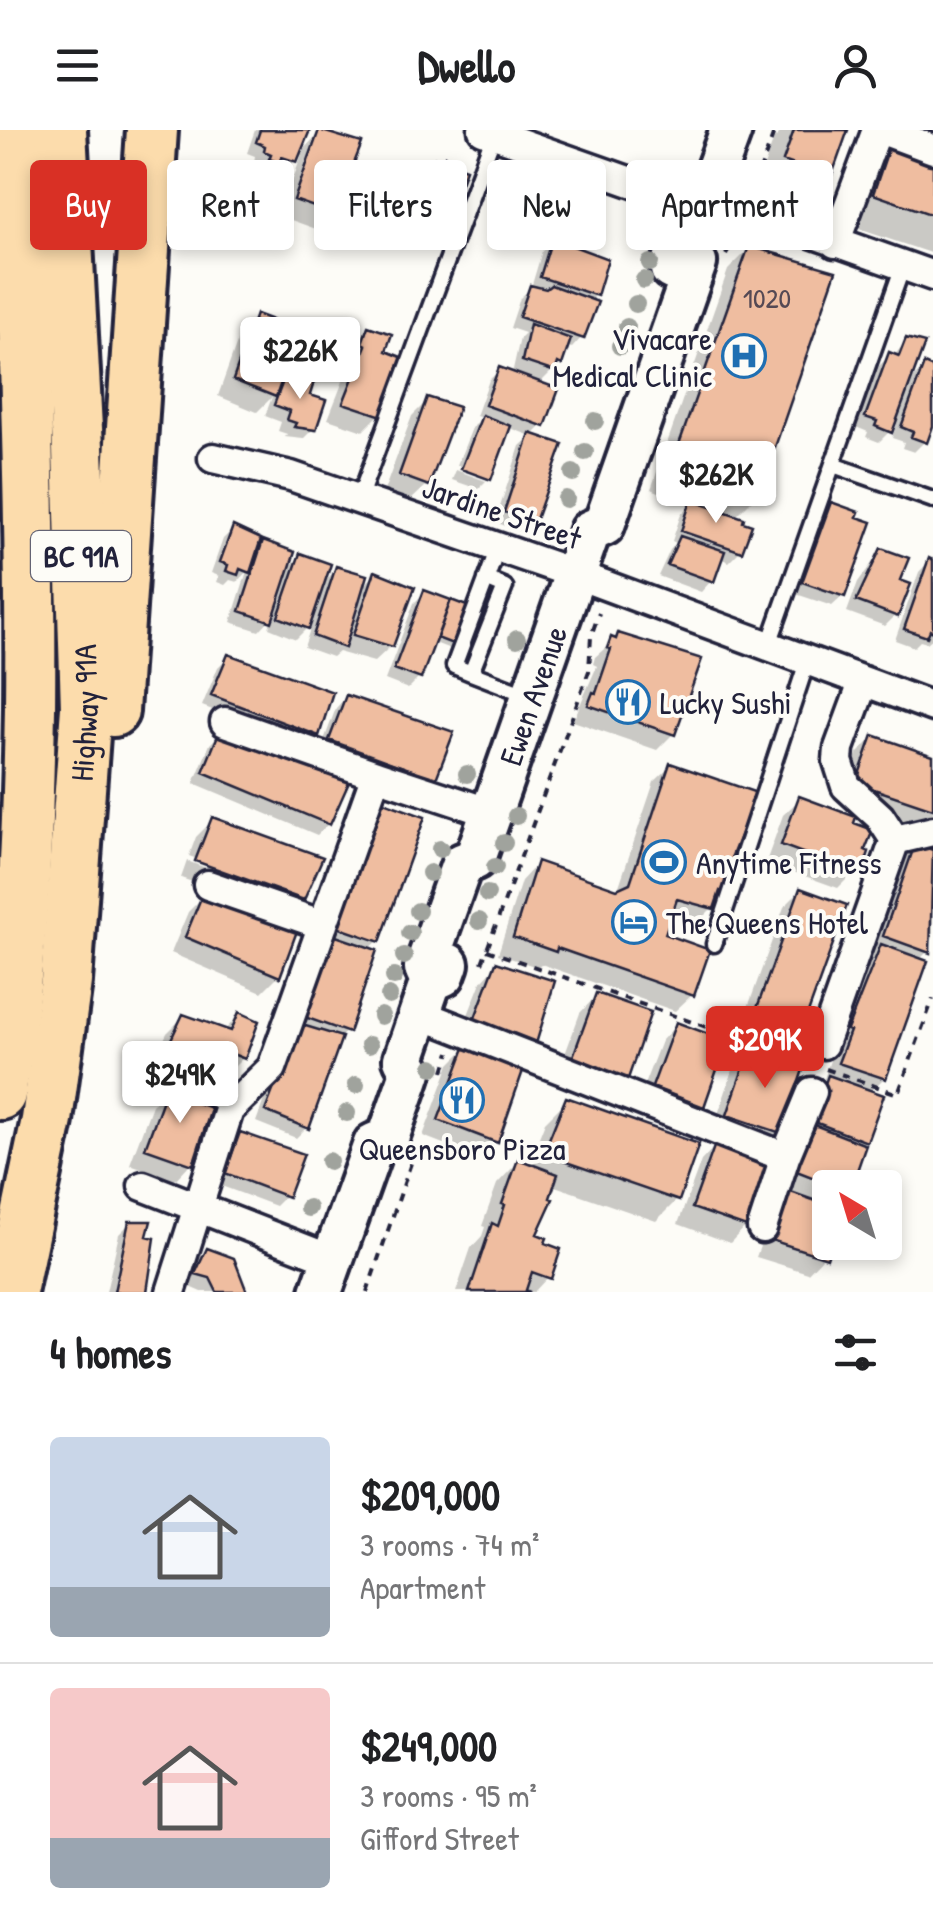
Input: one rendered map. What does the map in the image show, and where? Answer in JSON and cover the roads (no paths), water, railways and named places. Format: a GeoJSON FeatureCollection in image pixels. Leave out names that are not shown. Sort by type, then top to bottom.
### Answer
{"type":"FeatureCollection","features":[{"type":"Feature","properties":{"kind":"highway","name":"Highway 91A"},"geometry":{"type":"LineString","coordinates":[[0,1094],[28,834],[31,613],[18,130]]}},
{"type":"Feature","properties":{"kind":"highway","name":"Highway 91A"},"geometry":{"type":"LineString","coordinates":[[12,1292],[47,1120],[66,982],[86,708],[78,447],[61,130]]}},
{"type":"Feature","properties":{"kind":"highway"},"geometry":{"type":"LineString","coordinates":[[66,982],[104,832],[152,130]]}},
{"type":"Feature","properties":{"kind":"highway"},"geometry":{"type":"LineString","coordinates":[[0,609],[11,744],[28,834]]}},
{"type":"Feature","properties":{"kind":"street","name":"Ewen Avenue"},"geometry":{"type":"LineString","coordinates":[[720,160],[731,130]]}},
{"type":"Feature","properties":{"kind":"street"},"geometry":{"type":"LineString","coordinates":[[933,149],[879,130],[834,243],[933,276]]}},
{"type":"Feature","properties":{"kind":"street"},"geometry":{"type":"LineString","coordinates":[[489,132],[626,180]]}},
{"type":"Feature","properties":{"kind":"street","name":"Ewen Avenue"},"geometry":{"type":"LineString","coordinates":[[327,1276],[374,1144],[388,1138],[393,1124],[411,1072],[404,1059],[426,998],[444,975],[481,871],[474,859],[590,531],[604,525],[696,263],[688,250]]}},
{"type":"Feature","properties":{"kind":"street","name":"Jardine Street"},"geometry":{"type":"LineString","coordinates":[[214,458],[291,476],[359,499],[575,574],[933,707]]}},
{"type":"Feature","properties":{"kind":"street"},"geometry":{"type":"LineString","coordinates":[[863,683],[839,748],[838,761],[846,786],[880,817],[895,840]]}},
{"type":"Feature","properties":{"kind":"street"},"geometry":{"type":"LineString","coordinates":[[225,722],[491,813]]}},
{"type":"Feature","properties":{"kind":"street"},"geometry":{"type":"LineString","coordinates":[[171,1292],[229,1110],[272,1068],[376,775]]}},
{"type":"Feature","properties":{"kind":"street"},"geometry":{"type":"LineString","coordinates":[[895,840],[933,830]]}},
{"type":"Feature","properties":{"kind":"street"},"geometry":{"type":"LineString","coordinates":[[762,1228],[895,840]]}},
{"type":"Feature","properties":{"kind":"street"},"geometry":{"type":"LineString","coordinates":[[208,885],[324,925]]}},
{"type":"Feature","properties":{"kind":"street"},"geometry":{"type":"LineString","coordinates":[[426,998],[785,1158]]}},
{"type":"Feature","properties":{"kind":"street"},"geometry":{"type":"LineString","coordinates":[[176,1078],[237,1101]]}},
{"type":"Feature","properties":{"kind":"street"},"geometry":{"type":"LineString","coordinates":[[143,1186],[198,1208],[327,1276]]}},
{"type":"Feature","properties":{"kind":"lane"},"geometry":{"type":"LineString","coordinates":[[359,499],[489,132]]}},
{"type":"Feature","properties":{"kind":"lane"},"geometry":{"type":"LineString","coordinates":[[768,648],[903,266]]}},
{"type":"Feature","properties":{"kind":"lane"},"geometry":{"type":"LineString","coordinates":[[833,465],[933,500]]}},
{"type":"Feature","properties":{"kind":"lane"},"geometry":{"type":"LineString","coordinates":[[498,548],[486,580],[505,586],[471,673],[532,696]]}},
{"type":"Feature","properties":{"kind":"lane"},"geometry":{"type":"LineString","coordinates":[[714,944],[807,662]]}},
{"type":"Feature","properties":{"kind":"place","name":"Vivacare Medical Clinic"},"geometry":{"type":"Point","coordinates":[744,356]}},
{"type":"Feature","properties":{"kind":"place","name":"Lucky Sushi"},"geometry":{"type":"Point","coordinates":[628,702]}},
{"type":"Feature","properties":{"kind":"place","name":"Anytime Fitness"},"geometry":{"type":"Point","coordinates":[664,862]}},
{"type":"Feature","properties":{"kind":"place","name":"The Queens Hotel"},"geometry":{"type":"Point","coordinates":[634,922]}},
{"type":"Feature","properties":{"kind":"place","name":"Queensboro Pizza"},"geometry":{"type":"Point","coordinates":[462,1100]}}]}
